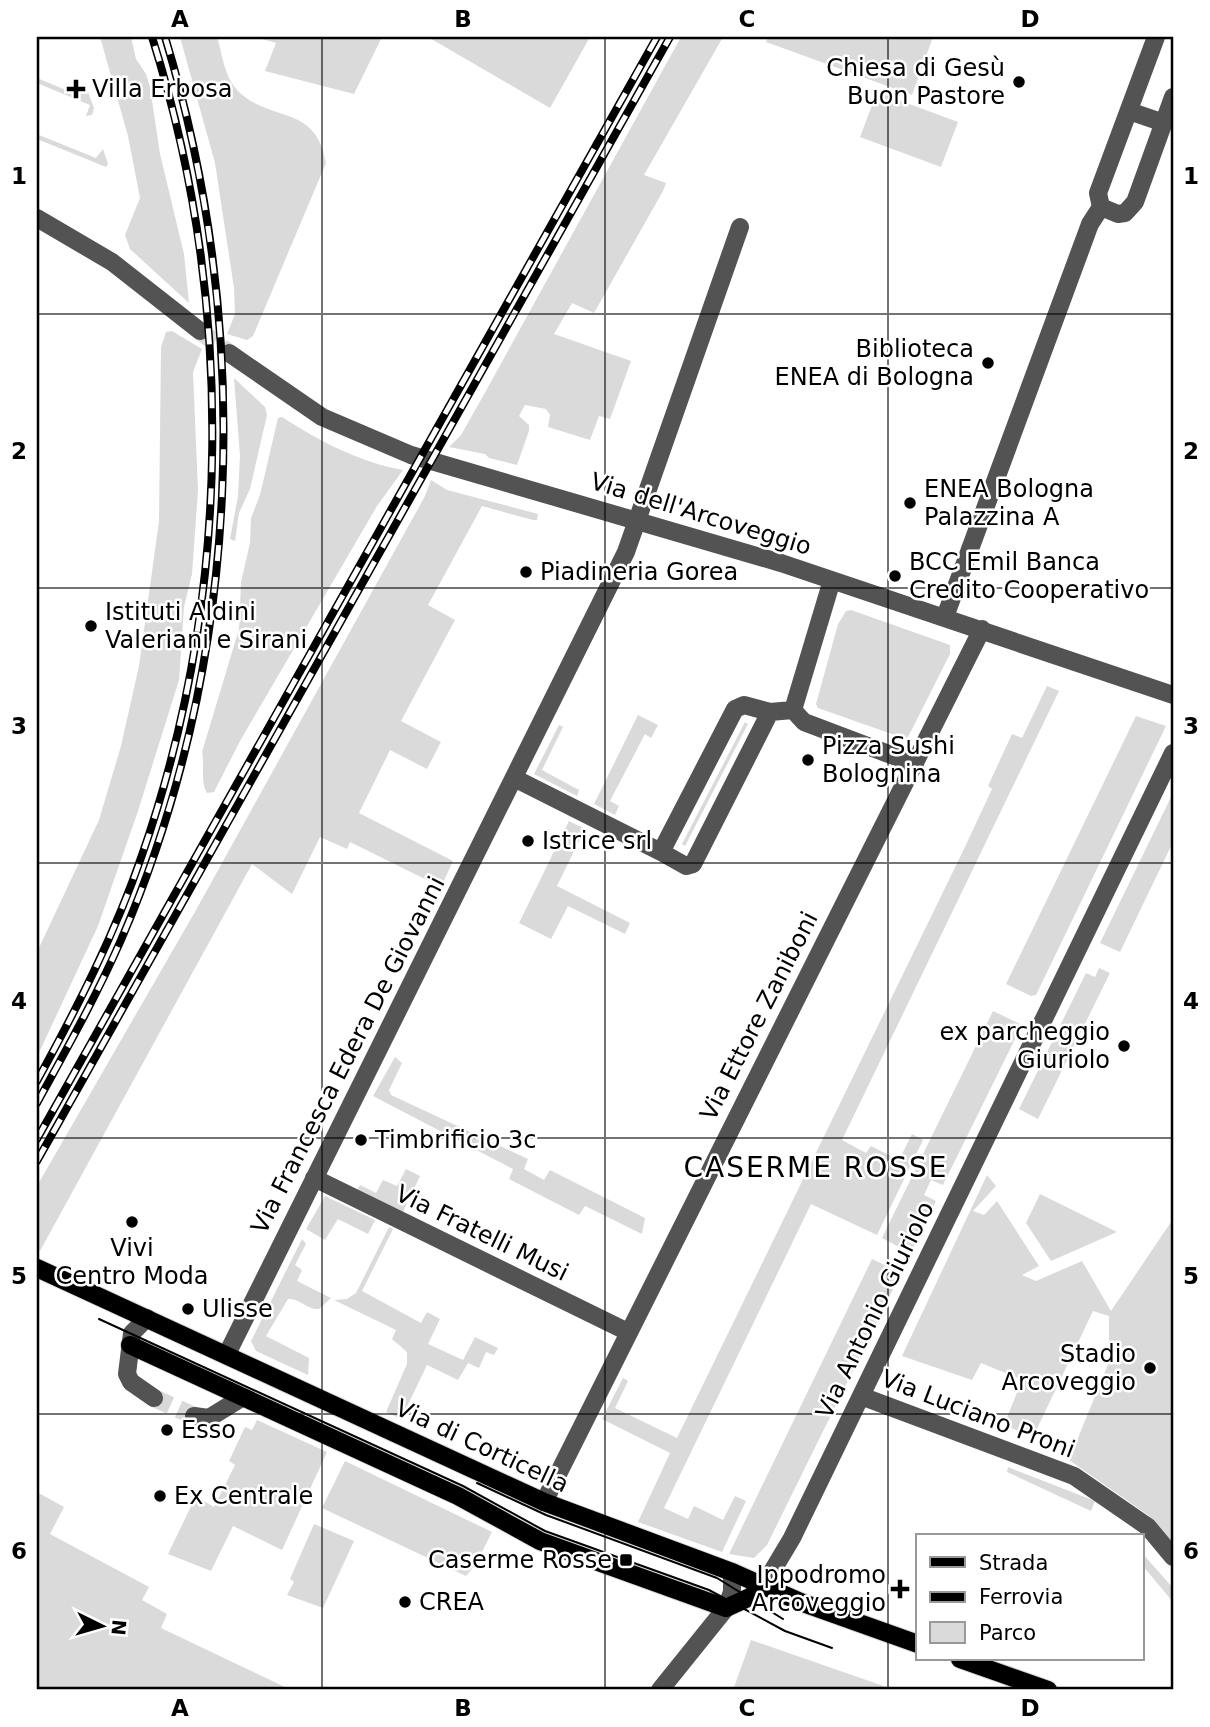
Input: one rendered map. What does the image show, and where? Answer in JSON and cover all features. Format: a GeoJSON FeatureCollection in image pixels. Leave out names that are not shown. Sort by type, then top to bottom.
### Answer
{"type":"FeatureCollection","features":[{"type":"Feature","properties":{"kind":"main road","name":"Via di Corticella"},"geometry":{"type":"LineString","coordinates":[[37,1268],[544,1502],[732,1572],[803,1603],[916,1643]]}},
{"type":"Feature","properties":{"kind":"main road"},"geometry":{"type":"LineString","coordinates":[[130,1345],[471,1502],[540,1541],[726,1608],[750,1597],[764,1585]]}},
{"type":"Feature","properties":{"kind":"main road"},"geometry":{"type":"LineString","coordinates":[[227,1354],[223,1375],[237,1394]]}},
{"type":"Feature","properties":{"kind":"main road"},"geometry":{"type":"LineString","coordinates":[[963,1660],[1048,1690]]}},
{"type":"Feature","properties":{"kind":"street"},"geometry":{"type":"LineString","coordinates":[[945,617],[1090,224],[1101,207],[1098,193],[1156,37]]}},
{"type":"Feature","properties":{"kind":"street"},"geometry":{"type":"LineString","coordinates":[[1101,207],[1118,214],[1131,209],[1173,97]]}},
{"type":"Feature","properties":{"kind":"street"},"geometry":{"type":"LineString","coordinates":[[1129,111],[1164,123]]}},
{"type":"Feature","properties":{"kind":"street"},"geometry":{"type":"LineString","coordinates":[[37,218],[101,254],[200,331]]}},
{"type":"Feature","properties":{"kind":"street","name":"Via Francesca Edera De Giovanni"},"geometry":{"type":"LineString","coordinates":[[227,1354],[619,568],[639,520],[740,227]]}},
{"type":"Feature","properties":{"kind":"street","name":"Via dell'Arcoveggio"},"geometry":{"type":"LineString","coordinates":[[229,353],[315,413],[372,441],[427,460],[639,520],[832,580],[1173,695]]}},
{"type":"Feature","properties":{"kind":"street"},"geometry":{"type":"LineString","coordinates":[[793,710],[832,580]]}},
{"type":"Feature","properties":{"kind":"street","name":"Via Ettore Zaniboni"},"geometry":{"type":"LineString","coordinates":[[544,1502],[982,629]]}},
{"type":"Feature","properties":{"kind":"street"},"geometry":{"type":"LineString","coordinates":[[661,852],[735,709],[744,705],[770,712],[793,710]]}},
{"type":"Feature","properties":{"kind":"street"},"geometry":{"type":"LineString","coordinates":[[793,710],[804,722],[915,764]]}},
{"type":"Feature","properties":{"kind":"street"},"geometry":{"type":"LineString","coordinates":[[514,778],[686,866],[693,863],[770,712]]}},
{"type":"Feature","properties":{"kind":"street","name":"Via Antonio Giuriolo"},"geometry":{"type":"LineString","coordinates":[[764,1585],[792,1538],[1173,753]]}},
{"type":"Feature","properties":{"kind":"street","name":"Via Fratelli Musi"},"geometry":{"type":"LineString","coordinates":[[314,1178],[628,1332]]}},
{"type":"Feature","properties":{"kind":"street"},"geometry":{"type":"LineString","coordinates":[[147,1318],[135,1327],[127,1374],[131,1382],[154,1398]]}},
{"type":"Feature","properties":{"kind":"street"},"geometry":{"type":"LineString","coordinates":[[194,1416],[209,1418],[237,1394]]}},
{"type":"Feature","properties":{"kind":"street","name":"Via Luciano Proni"},"geometry":{"type":"LineString","coordinates":[[861,1396],[1074,1476],[1148,1527],[1173,1557]]}},
{"type":"Feature","properties":{"kind":"street"},"geometry":{"type":"LineString","coordinates":[[660,1690],[726,1608],[732,1592],[732,1572]]}},
{"type":"Feature","properties":{"kind":"green space"},"geometry":{"type":"Polygon","coordinates":[[[100,37],[131,37],[136,59],[146,74],[160,154],[184,254],[189,303],[130,249],[125,235],[140,198],[128,136],[100,37]]]}},
{"type":"Feature","properties":{"kind":"green space"},"geometry":{"type":"Polygon","coordinates":[[[180,37],[217,37],[227,73],[239,92],[252,102],[291,117],[313,131],[321,144],[326,163],[253,336],[247,340],[227,334],[235,314],[234,288],[215,163],[180,37]]]}},
{"type":"Feature","properties":{"kind":"green space"},"geometry":{"type":"Polygon","coordinates":[[[255,37],[382,37],[354,94],[265,71],[276,43],[255,37]]]}},
{"type":"Feature","properties":{"kind":"green space"},"geometry":{"type":"Polygon","coordinates":[[[428,37],[590,37],[550,108],[428,37]]]}},
{"type":"Feature","properties":{"kind":"green space"},"geometry":{"type":"Polygon","coordinates":[[[681,37],[723,37],[644,175],[666,183],[663,191],[594,313],[572,303],[554,334],[631,361],[610,419],[599,416],[590,440],[548,427],[550,415],[546,409],[525,405],[519,416],[529,425],[529,431],[517,465],[489,458],[485,454],[449,447],[461,435],[482,398],[681,37]]]}},
{"type":"Feature","properties":{"kind":"green space"},"geometry":{"type":"Polygon","coordinates":[[[768,37],[933,37],[912,95],[766,42],[768,37]]]}},
{"type":"Feature","properties":{"kind":"green space"},"geometry":{"type":"Polygon","coordinates":[[[37,78],[78,95],[85,84],[94,108],[92,115],[86,116],[90,105],[37,83],[37,78]]]}},
{"type":"Feature","properties":{"kind":"green space"},"geometry":{"type":"Polygon","coordinates":[[[877,92],[958,122],[941,167],[860,137],[877,92]]]}},
{"type":"Feature","properties":{"kind":"green space"},"geometry":{"type":"Polygon","coordinates":[[[39,135],[96,158],[103,149],[108,164],[106,167],[37,139],[39,135]]]}},
{"type":"Feature","properties":{"kind":"green space"},"geometry":{"type":"Polygon","coordinates":[[[172,331],[202,349],[193,372],[198,490],[192,574],[184,607],[179,680],[98,926],[37,1057],[37,952],[99,820],[121,746],[139,666],[159,521],[161,347],[166,332],[172,331]]]}},
{"type":"Feature","properties":{"kind":"green space"},"geometry":{"type":"Polygon","coordinates":[[[234,378],[265,407],[267,415],[250,489],[239,513],[235,541],[230,539],[238,496],[240,456],[234,378]]]}},
{"type":"Feature","properties":{"kind":"green space"},"geometry":{"type":"Polygon","coordinates":[[[282,417],[340,449],[371,462],[403,470],[377,506],[240,741],[214,792],[207,793],[202,752],[239,629],[241,582],[250,543],[251,518],[260,495],[278,418],[282,417]]]}},
{"type":"Feature","properties":{"kind":"green space"},"geometry":{"type":"Polygon","coordinates":[[[431,480],[447,490],[538,514],[537,520],[533,520],[482,506],[428,605],[455,620],[401,721],[441,742],[427,769],[390,750],[359,813],[453,861],[441,887],[350,842],[347,849],[320,837],[292,894],[252,864],[40,1251],[37,1248],[37,1186],[196,910],[425,496],[431,480]]]}},
{"type":"Feature","properties":{"kind":"green space"},"geometry":{"type":"Polygon","coordinates":[[[851,610],[950,645],[950,654],[908,737],[903,738],[818,708],[816,704],[838,624],[846,611],[851,610]]]}},
{"type":"Feature","properties":{"kind":"green space"},"geometry":{"type":"Polygon","coordinates":[[[1047,686],[1059,691],[842,1140],[866,1153],[871,1146],[899,1160],[912,1134],[923,1140],[877,1235],[811,1204],[664,1508],[688,1519],[694,1506],[723,1520],[735,1496],[746,1501],[722,1552],[638,1522],[670,1453],[602,1419],[623,1378],[628,1381],[615,1408],[677,1438],[964,849],[992,789],[988,786],[1012,734],[1022,738],[1047,686]]]}},
{"type":"Feature","properties":{"kind":"green space"},"geometry":{"type":"Polygon","coordinates":[[[638,715],[658,725],[651,738],[645,734],[610,801],[619,806],[615,815],[594,804],[638,715]]]}},
{"type":"Feature","properties":{"kind":"green space"},"geometry":{"type":"Polygon","coordinates":[[[1136,716],[1166,726],[1036,995],[1031,996],[1006,984],[1136,716]]]}},
{"type":"Feature","properties":{"kind":"green space"},"geometry":{"type":"Polygon","coordinates":[[[745,722],[748,724],[685,846],[682,844],[745,722]]]}},
{"type":"Feature","properties":{"kind":"green space"},"geometry":{"type":"Polygon","coordinates":[[[559,725],[563,727],[542,770],[579,790],[577,796],[534,774],[559,725]]]}},
{"type":"Feature","properties":{"kind":"green space"},"geometry":{"type":"Polygon","coordinates":[[[1173,793],[1173,842],[1120,952],[1100,943],[1173,793]]]}},
{"type":"Feature","properties":{"kind":"green space"},"geometry":{"type":"Polygon","coordinates":[[[569,821],[585,829],[557,886],[630,923],[625,934],[568,906],[551,939],[519,923],[569,821]]]}},
{"type":"Feature","properties":{"kind":"green space"},"geometry":{"type":"Polygon","coordinates":[[[1099,968],[1110,973],[1038,1119],[1019,1109],[1086,973],[1095,977],[1099,968]]]}},
{"type":"Feature","properties":{"kind":"green space"},"geometry":{"type":"Polygon","coordinates":[[[993,1011],[1022,1025],[943,1185],[931,1180],[924,1195],[936,1201],[913,1248],[907,1251],[882,1238],[993,1011]]]}},
{"type":"Feature","properties":{"kind":"green space"},"geometry":{"type":"Polygon","coordinates":[[[395,1057],[402,1063],[389,1090],[391,1095],[528,1159],[524,1169],[544,1180],[550,1170],[645,1218],[642,1234],[585,1206],[579,1215],[509,1179],[513,1169],[373,1096],[395,1057]]]}},
{"type":"Feature","properties":{"kind":"green space"},"geometry":{"type":"Polygon","coordinates":[[[406,1169],[420,1176],[403,1212],[357,1190],[360,1185],[376,1193],[383,1180],[397,1186],[406,1169]]]}},
{"type":"Feature","properties":{"kind":"green space"},"geometry":{"type":"Polygon","coordinates":[[[987,1175],[996,1186],[973,1211],[984,1215],[997,1201],[1039,1266],[1022,1275],[1036,1281],[1082,1261],[1111,1311],[1173,1219],[1173,1545],[1148,1515],[1069,1460],[1109,1362],[1109,1316],[1093,1311],[1033,1437],[1004,1425],[1022,1380],[981,1363],[972,1380],[902,1356],[987,1175]]]}},
{"type":"Feature","properties":{"kind":"green space"},"geometry":{"type":"Polygon","coordinates":[[[1040,1194],[1117,1232],[1051,1261],[1026,1223],[1040,1194]]]}},
{"type":"Feature","properties":{"kind":"green space"},"geometry":{"type":"Polygon","coordinates":[[[325,1196],[375,1220],[368,1234],[338,1219],[325,1240],[306,1229],[325,1196]]]}},
{"type":"Feature","properties":{"kind":"green space"},"geometry":{"type":"Polygon","coordinates":[[[389,1227],[393,1229],[362,1291],[421,1323],[427,1312],[440,1319],[428,1344],[463,1360],[475,1337],[498,1348],[494,1355],[486,1352],[479,1368],[468,1363],[458,1380],[427,1365],[401,1419],[386,1412],[407,1364],[407,1352],[392,1339],[396,1330],[334,1300],[347,1299],[356,1293],[389,1227]]]}},
{"type":"Feature","properties":{"kind":"green space"},"geometry":{"type":"Polygon","coordinates":[[[302,1239],[306,1244],[295,1265],[302,1270],[297,1281],[331,1298],[319,1309],[288,1299],[266,1336],[309,1358],[308,1375],[256,1351],[251,1341],[302,1239]]]}},
{"type":"Feature","properties":{"kind":"green space"},"geometry":{"type":"Polygon","coordinates":[[[872,1259],[901,1273],[767,1545],[754,1558],[729,1554],[872,1259]]]}},
{"type":"Feature","properties":{"kind":"green space"},"geometry":{"type":"Polygon","coordinates":[[[257,1420],[327,1452],[282,1550],[233,1526],[211,1571],[168,1554],[196,1496],[214,1507],[235,1465],[229,1461],[245,1427],[252,1430],[257,1420]]]}},
{"type":"Feature","properties":{"kind":"green space"},"geometry":{"type":"Polygon","coordinates":[[[345,1461],[492,1532],[476,1564],[466,1576],[322,1508],[345,1461]]]}},
{"type":"Feature","properties":{"kind":"green space"},"geometry":{"type":"Polygon","coordinates":[[[1008,1467],[1095,1501],[1091,1511],[1007,1472],[1008,1467]]]}},
{"type":"Feature","properties":{"kind":"green space"},"geometry":{"type":"Polygon","coordinates":[[[37,1492],[64,1507],[50,1534],[149,1587],[142,1600],[167,1614],[161,1628],[291,1690],[37,1690],[37,1492]]]}},
{"type":"Feature","properties":{"kind":"green space"},"geometry":{"type":"Polygon","coordinates":[[[314,1524],[354,1541],[323,1608],[287,1595],[294,1582],[290,1579],[314,1524]]]}},
{"type":"Feature","properties":{"kind":"green space"},"geometry":{"type":"Polygon","coordinates":[[[1144,1555],[1173,1588],[1173,1602],[1144,1567],[1144,1555]]]}},
{"type":"Feature","properties":{"kind":"green space"},"geometry":{"type":"Polygon","coordinates":[[[751,1640],[895,1690],[733,1690],[751,1640]]]}},
{"type":"Feature","properties":{"kind":"tunnel"},"geometry":{"type":"LineString","coordinates":[[200,331],[229,353]]}},
{"type":"Feature","properties":{"kind":"tunnel"},"geometry":{"type":"LineString","coordinates":[[154,1398],[194,1416]]}},
{"type":"Feature","properties":{"kind":"tram line"},"geometry":{"type":"LineString","coordinates":[[99,1319],[463,1486],[545,1531],[709,1590],[785,1631],[832,1648]]}},
{"type":"Feature","properties":{"kind":"tram line"},"geometry":{"type":"LineString","coordinates":[[477,1483],[546,1515],[717,1578],[783,1619]]}},
{"type":"Feature","properties":{"kind":"railway"},"geometry":{"type":"LineString","coordinates":[[37,1081],[94,970],[142,855],[172,756],[194,654],[207,551],[212,447],[209,342],[198,239],[179,137],[152,37]]}},
{"type":"Feature","properties":{"kind":"railway"},"geometry":{"type":"LineString","coordinates":[[37,1103],[121,940],[162,832],[192,721],[212,608],[222,493],[222,377],[213,262],[194,148],[165,37]]}},
{"type":"Feature","properties":{"kind":"railway"},"geometry":{"type":"LineString","coordinates":[[37,1139],[657,37]]}},
{"type":"Feature","properties":{"kind":"railway"},"geometry":{"type":"LineString","coordinates":[[37,1161],[670,37]]}},
{"type":"Feature","properties":{"kind":"place","name":"Chiesa di Gesù Buon Pastore"},"geometry":{"type":"Point","coordinates":[1019,82]}},
{"type":"Feature","properties":{"kind":"place","name":"Villa Erbosa"},"geometry":{"type":"Point","coordinates":[76,89]}},
{"type":"Feature","properties":{"kind":"place","name":"Biblioteca ENEA di Bologna"},"geometry":{"type":"Point","coordinates":[988,363]}},
{"type":"Feature","properties":{"kind":"place","name":"ENEA Bologna Palazzina A"},"geometry":{"type":"Point","coordinates":[910,503]}},
{"type":"Feature","properties":{"kind":"place","name":"Piadineria Gorea"},"geometry":{"type":"Point","coordinates":[526,572]}},
{"type":"Feature","properties":{"kind":"place","name":"BCC Emil Banca Credito Cooperativo"},"geometry":{"type":"Point","coordinates":[895,576]}},
{"type":"Feature","properties":{"kind":"place","name":"Istituti Aldini Valeriani e Sirani"},"geometry":{"type":"Point","coordinates":[91,626]}},
{"type":"Feature","properties":{"kind":"place","name":"Pizza Sushi Bolognina"},"geometry":{"type":"Point","coordinates":[808,760]}},
{"type":"Feature","properties":{"kind":"place","name":"Istrice srl"},"geometry":{"type":"Point","coordinates":[528,841]}},
{"type":"Feature","properties":{"kind":"place","name":"ex parcheggio Giuriolo"},"geometry":{"type":"Point","coordinates":[1124,1046]}},
{"type":"Feature","properties":{"kind":"place","name":"Timbrificio 3c"},"geometry":{"type":"Point","coordinates":[361,1140]}},
{"type":"Feature","properties":{"kind":"place","name":"Vivi Centro Moda"},"geometry":{"type":"Point","coordinates":[132,1222]}},
{"type":"Feature","properties":{"kind":"place","name":"Ulisse"},"geometry":{"type":"Point","coordinates":[188,1309]}},
{"type":"Feature","properties":{"kind":"place","name":"Stadio Arcoveggio"},"geometry":{"type":"Point","coordinates":[1150,1368]}},
{"type":"Feature","properties":{"kind":"place","name":"Esso"},"geometry":{"type":"Point","coordinates":[167,1430]}},
{"type":"Feature","properties":{"kind":"place","name":"Ex Centrale"},"geometry":{"type":"Point","coordinates":[160,1496]}},
{"type":"Feature","properties":{"kind":"place","name":"Caserme Rosse"},"geometry":{"type":"Point","coordinates":[626,1560]}},
{"type":"Feature","properties":{"kind":"place","name":"Ippodromo Arcoveggio"},"geometry":{"type":"Point","coordinates":[900,1589]}},
{"type":"Feature","properties":{"kind":"place","name":"CREA"},"geometry":{"type":"Point","coordinates":[405,1602]}},
{"type":"Feature","properties":{"kind":"district","name":"CASERME ROSSE"},"geometry":{"type":"Point","coordinates":[816,1167]}}]}
